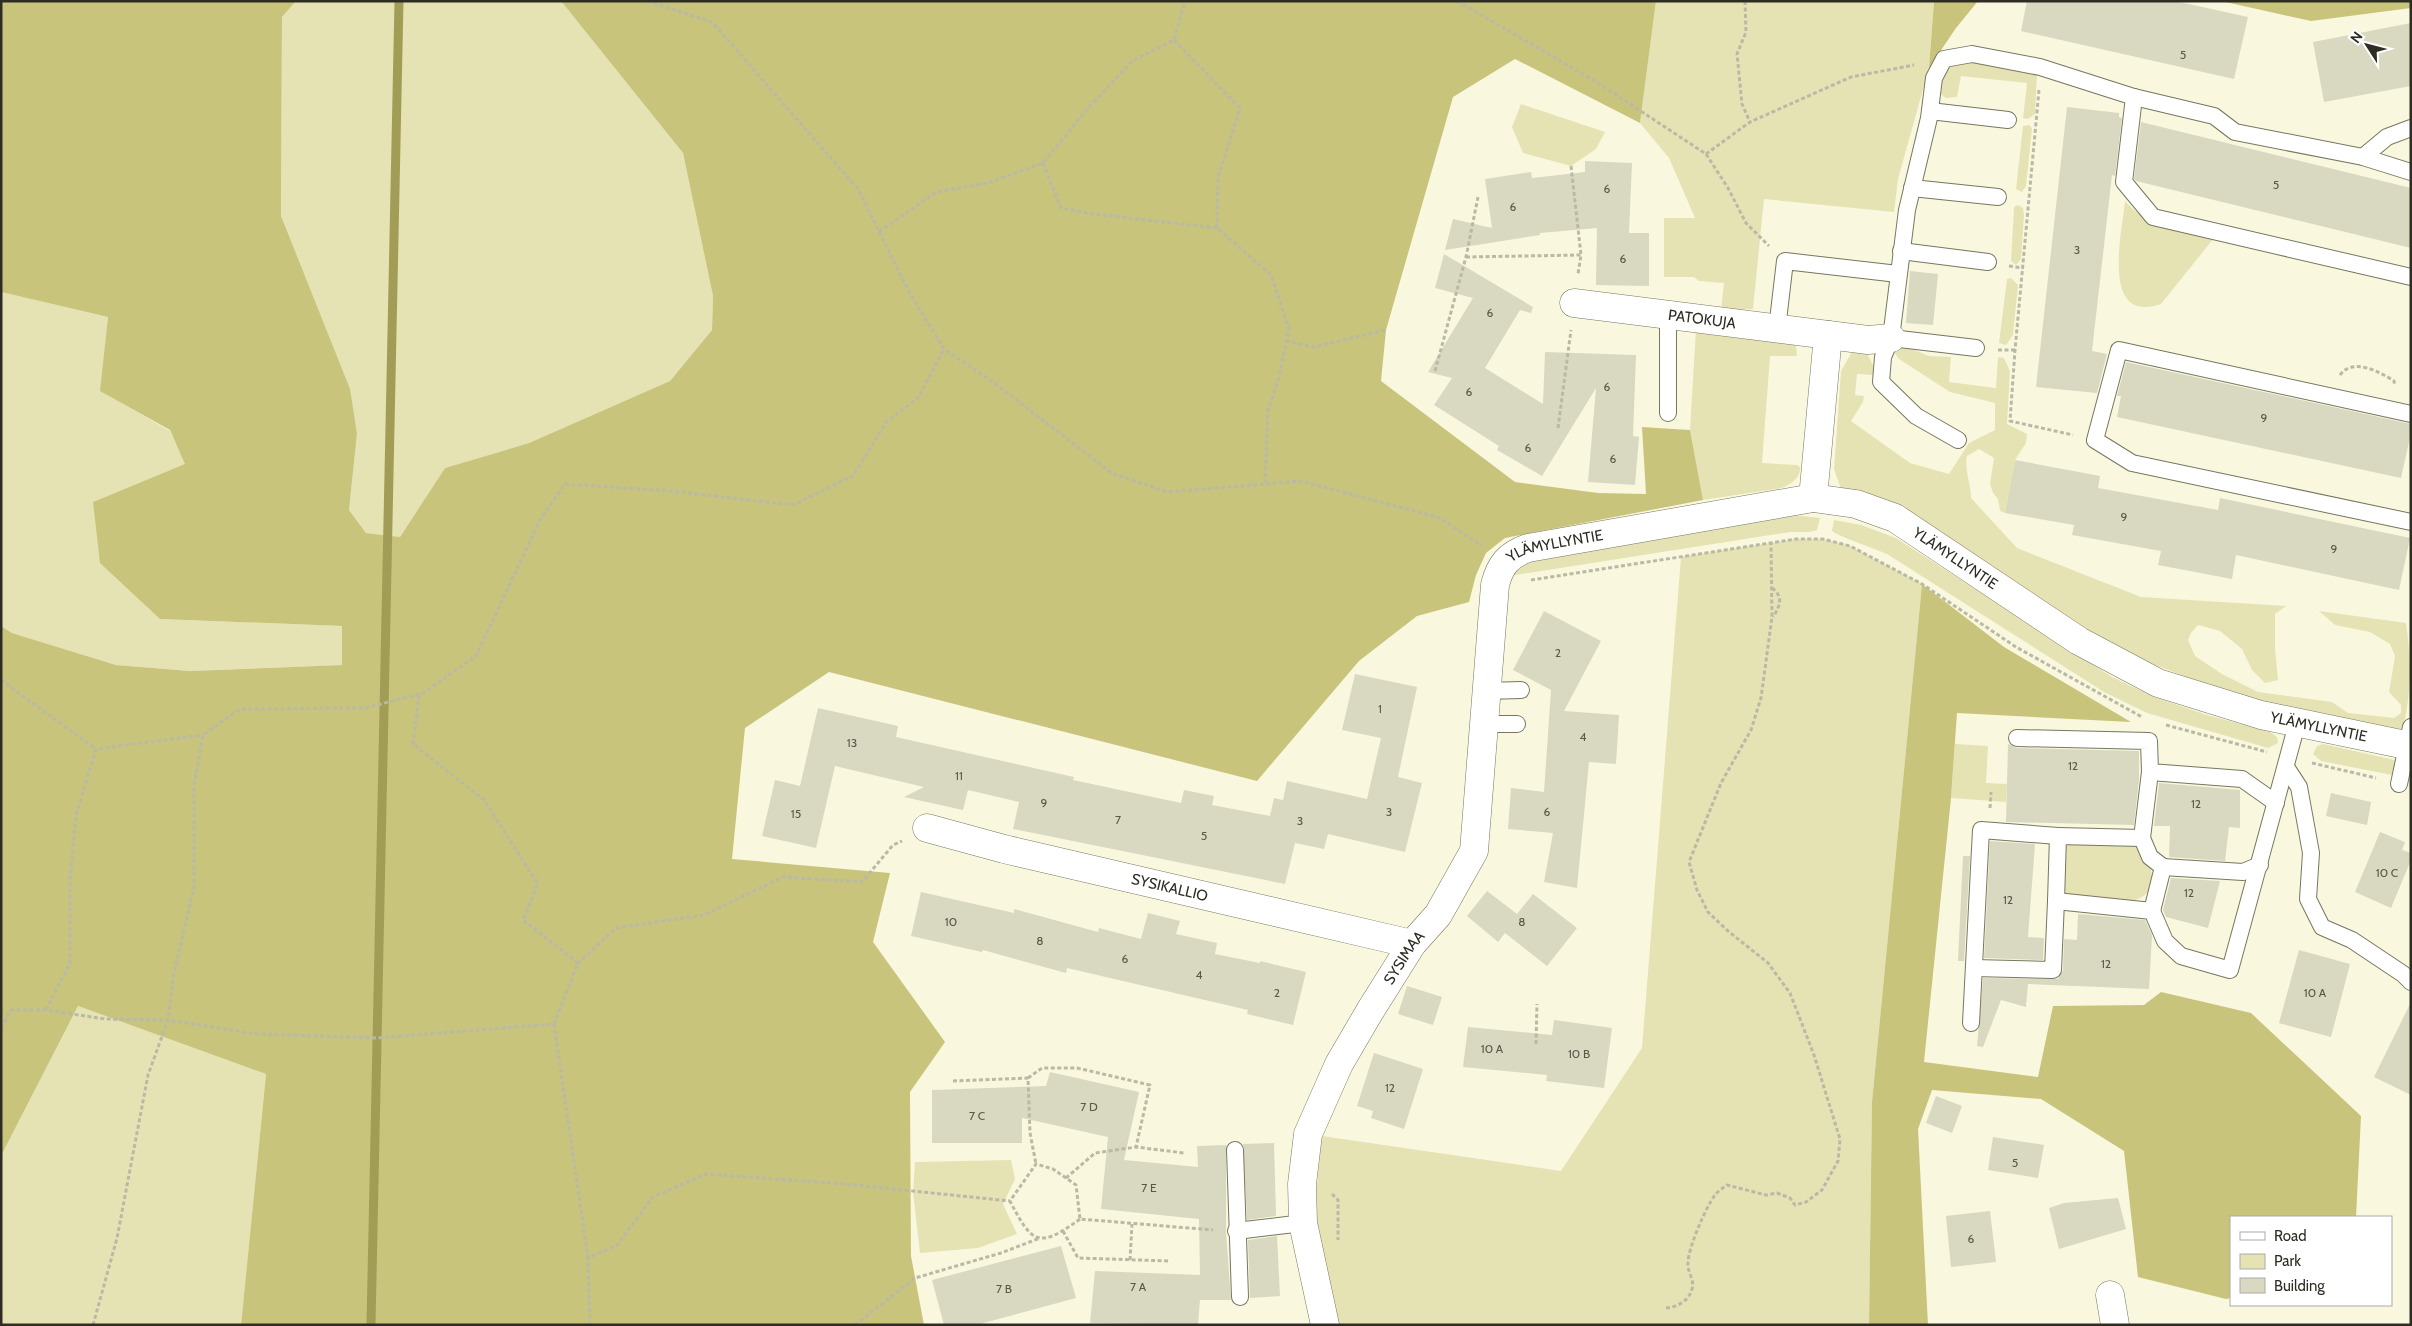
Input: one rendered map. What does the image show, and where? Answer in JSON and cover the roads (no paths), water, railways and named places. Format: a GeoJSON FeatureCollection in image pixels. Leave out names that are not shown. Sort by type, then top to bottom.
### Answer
{"type":"FeatureCollection","features":[{"type":"Feature","properties":{"kind":"street","name":"PATOKUJA"},"geometry":{"type":"LineString","coordinates":[[1574,303],[1868,340],[1891,338]]}},
{"type":"Feature","properties":{"kind":"street"},"geometry":{"type":"LineString","coordinates":[[1813,498],[1828,335]]}},
{"type":"Feature","properties":{"kind":"street","name":"YLÄMYLLYNTIE"},"geometry":{"type":"LineString","coordinates":[[1495,585],[1506,560],[1528,548],[1813,498],[1856,504],[1895,518],[2079,641],[2158,683],[2216,703],[2297,724],[2410,740]]}},
{"type":"Feature","properties":{"kind":"street","name":"SYSIMAA"},"geometry":{"type":"LineString","coordinates":[[1325,1325],[1304,1223],[1302,1184],[1308,1134],[1339,1064],[1412,944],[1438,915],[1474,851],[1495,585]]}},
{"type":"Feature","properties":{"kind":"street","name":"SYSIKALLIO"},"geometry":{"type":"LineString","coordinates":[[927,828],[1004,849],[1412,944]]}},
{"type":"Feature","properties":{"kind":"street"},"geometry":{"type":"LineString","coordinates":[[2110,1295],[2115,1325]]}},
{"type":"Feature","properties":{"kind":"lane"},"geometry":{"type":"LineString","coordinates":[[1958,440],[1916,416],[1881,382],[1883,357],[1891,338],[1901,251],[1912,188],[1930,111],[1934,78],[1944,59],[1972,54],[2040,67],[2134,97],[2214,116],[2235,132],[2363,157],[2411,172]]}},
{"type":"Feature","properties":{"kind":"lane"},"geometry":{"type":"LineString","coordinates":[[2134,97],[2124,182],[2153,217],[2411,277]]}},
{"type":"Feature","properties":{"kind":"lane"},"geometry":{"type":"LineString","coordinates":[[1930,111],[2008,120]]}},
{"type":"Feature","properties":{"kind":"lane"},"geometry":{"type":"LineString","coordinates":[[2363,157],[2386,136],[2411,128]]}},
{"type":"Feature","properties":{"kind":"lane"},"geometry":{"type":"LineString","coordinates":[[1912,188],[1998,197]]}},
{"type":"Feature","properties":{"kind":"lane"},"geometry":{"type":"LineString","coordinates":[[1901,251],[1988,262]]}},
{"type":"Feature","properties":{"kind":"lane"},"geometry":{"type":"LineString","coordinates":[[1777,329],[1785,261],[1898,274]]}},
{"type":"Feature","properties":{"kind":"lane"},"geometry":{"type":"LineString","coordinates":[[1668,315],[1668,413]]}},
{"type":"Feature","properties":{"kind":"lane"},"geometry":{"type":"LineString","coordinates":[[1891,338],[1976,348]]}},
{"type":"Feature","properties":{"kind":"lane"},"geometry":{"type":"LineString","coordinates":[[2411,414],[2119,350],[2095,440],[2132,463],[2411,522]]}},
{"type":"Feature","properties":{"kind":"lane"},"geometry":{"type":"LineString","coordinates":[[1486,691],[1520,690]]}},
{"type":"Feature","properties":{"kind":"lane"},"geometry":{"type":"LineString","coordinates":[[1484,724],[1517,724]]}},
{"type":"Feature","properties":{"kind":"lane"},"geometry":{"type":"LineString","coordinates":[[2163,867],[2152,911],[2165,941],[2181,956],[2230,970],[2297,724]]}},
{"type":"Feature","properties":{"kind":"lane"},"geometry":{"type":"LineString","coordinates":[[2017,738],[2149,741],[2150,772],[2142,838],[2150,857],[2163,867],[2243,872],[2260,865]]}},
{"type":"Feature","properties":{"kind":"lane"},"geometry":{"type":"LineString","coordinates":[[2399,784],[2410,740]]}},
{"type":"Feature","properties":{"kind":"lane"},"geometry":{"type":"LineString","coordinates":[[2286,767],[2298,787],[2311,853],[2308,899],[2322,926],[2352,940],[2403,974],[2411,982]]}},
{"type":"Feature","properties":{"kind":"lane"},"geometry":{"type":"LineString","coordinates":[[2150,772],[2242,779],[2276,803]]}},
{"type":"Feature","properties":{"kind":"lane"},"geometry":{"type":"LineString","coordinates":[[1971,1023],[1981,830],[2058,836],[2142,838]]}},
{"type":"Feature","properties":{"kind":"lane"},"geometry":{"type":"LineString","coordinates":[[1974,968],[2053,970],[2058,836]]}},
{"type":"Feature","properties":{"kind":"lane"},"geometry":{"type":"LineString","coordinates":[[2056,901],[2152,911]]}},
{"type":"Feature","properties":{"kind":"lane"},"geometry":{"type":"LineString","coordinates":[[1235,1150],[1236,1231],[1240,1297]]}},
{"type":"Feature","properties":{"kind":"lane"},"geometry":{"type":"LineString","coordinates":[[1236,1231],[1304,1223]]}},
{"type":"Feature","properties":{"kind":"waterway"},"geometry":{"type":"LineString","coordinates":[[371,1325],[399,1]]}}]}
